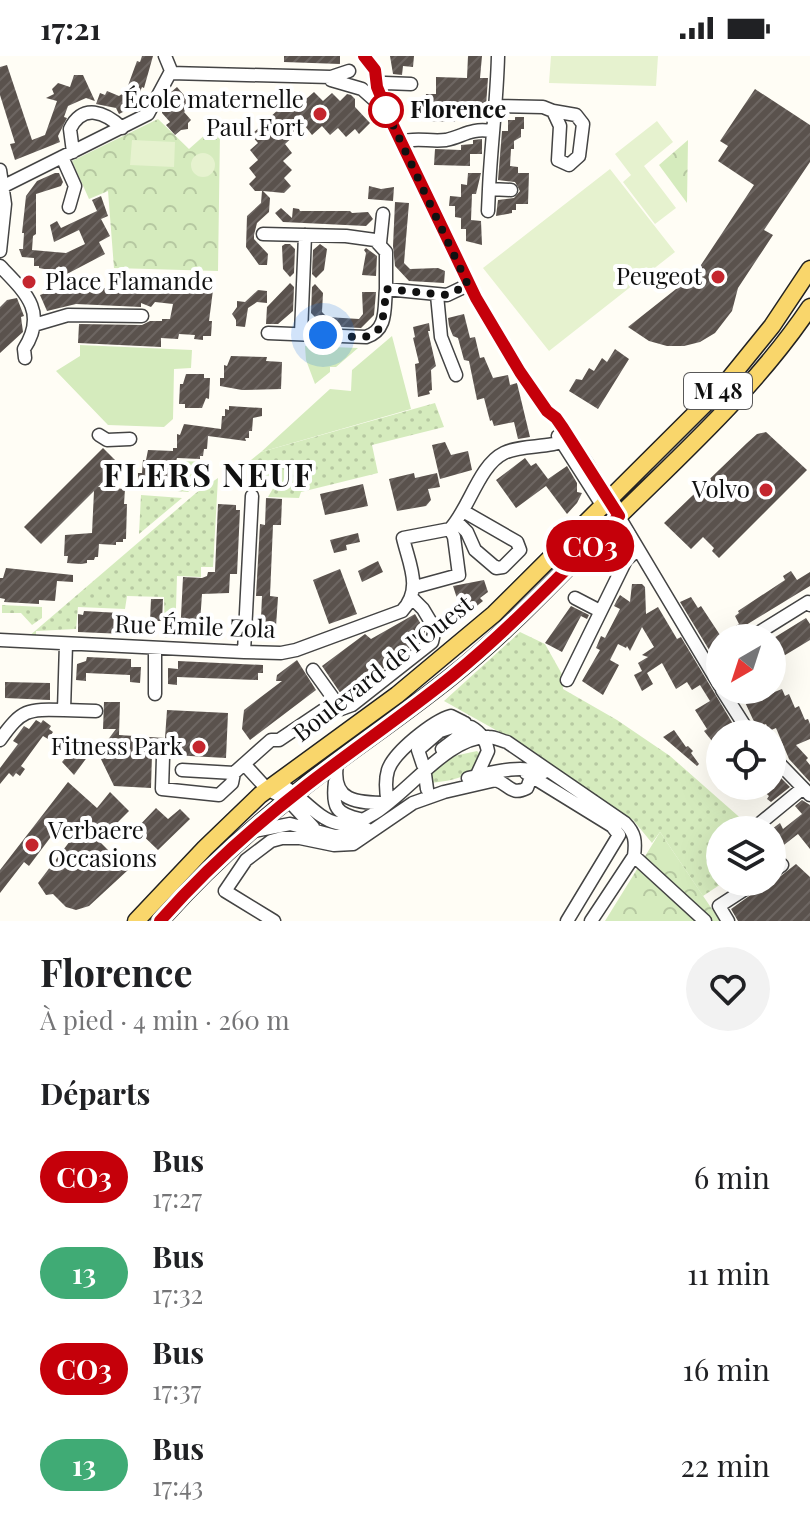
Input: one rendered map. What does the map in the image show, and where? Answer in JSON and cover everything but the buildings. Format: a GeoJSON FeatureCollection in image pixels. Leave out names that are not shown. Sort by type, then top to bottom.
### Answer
{"type":"FeatureCollection","features":[{"type":"Feature","properties":{"kind":"main road","name":"M 48"},"geometry":{"type":"LineString","coordinates":[[612,511],[651,472],[668,441],[737,370],[772,326],[810,269]]}},
{"type":"Feature","properties":{"kind":"main road","name":"Boulevard de l'Ouest"},"geometry":{"type":"LineString","coordinates":[[136,921],[222,831],[283,791],[354,737],[397,695],[725,413],[776,354],[810,307]]}},
{"type":"Feature","properties":{"kind":"main road","name":"Boulevard de l'Ouest"},"geometry":{"type":"LineString","coordinates":[[160,921],[249,832],[283,791],[337,764],[474,658],[513,623],[612,511]]}},
{"type":"Feature","properties":{"kind":"main road","name":"M 48"},"geometry":{"type":"LineString","coordinates":[[148,921],[204,859],[222,831]]}},
{"type":"Feature","properties":{"kind":"street"},"geometry":{"type":"LineString","coordinates":[[165,56],[172,73]]}},
{"type":"Feature","properties":{"kind":"street"},"geometry":{"type":"LineString","coordinates":[[488,211],[498,56]]}},
{"type":"Feature","properties":{"kind":"street"},"geometry":{"type":"LineString","coordinates":[[4,186],[150,112],[165,78],[172,73],[337,77],[351,64],[368,60],[375,70],[377,85],[400,142],[468,285],[547,411],[550,422],[566,440],[612,511],[706,663]]}},
{"type":"Feature","properties":{"kind":"street"},"geometry":{"type":"LineString","coordinates":[[351,64],[350,80],[376,100],[391,121]]}},
{"type":"Feature","properties":{"kind":"street"},"geometry":{"type":"LineString","coordinates":[[311,77],[359,88],[385,83],[411,84]]}},
{"type":"Feature","properties":{"kind":"street"},"geometry":{"type":"LineString","coordinates":[[497,106],[543,107],[553,111]]}},
{"type":"Feature","properties":{"kind":"street"},"geometry":{"type":"LineString","coordinates":[[69,207],[75,186],[67,155],[70,129],[83,114],[97,112],[105,114],[122,128]]}},
{"type":"Feature","properties":{"kind":"street"},"geometry":{"type":"LineString","coordinates":[[400,142],[415,138],[445,140],[474,130],[491,131]]}},
{"type":"Feature","properties":{"kind":"street"},"geometry":{"type":"LineString","coordinates":[[0,170],[5,211],[0,251]]}},
{"type":"Feature","properties":{"kind":"street"},"geometry":{"type":"LineString","coordinates":[[489,189],[511,190]]}},
{"type":"Feature","properties":{"kind":"street"},"geometry":{"type":"LineString","coordinates":[[268,333],[366,337],[375,334],[383,321],[386,289],[386,256],[380,243],[383,214]]}},
{"type":"Feature","properties":{"kind":"street"},"geometry":{"type":"LineString","coordinates":[[263,234],[370,238],[380,243]]}},
{"type":"Feature","properties":{"kind":"street"},"geometry":{"type":"LineString","coordinates":[[301,334],[305,235]]}},
{"type":"Feature","properties":{"kind":"street"},"geometry":{"type":"LineString","coordinates":[[0,266],[31,300],[33,335],[24,349],[25,358]]}},
{"type":"Feature","properties":{"kind":"street"},"geometry":{"type":"LineString","coordinates":[[386,289],[437,295],[452,293],[468,285]]}},
{"type":"Feature","properties":{"kind":"street"},"geometry":{"type":"LineString","coordinates":[[437,295],[441,337],[456,375]]}},
{"type":"Feature","properties":{"kind":"street"},"geometry":{"type":"LineString","coordinates":[[34,325],[68,315],[142,316]]}},
{"type":"Feature","properties":{"kind":"street"},"geometry":{"type":"LineString","coordinates":[[99,435],[107,440],[130,439]]}},
{"type":"Feature","properties":{"kind":"street"},"geometry":{"type":"LineString","coordinates":[[457,521],[487,470],[499,456],[513,450],[553,446],[566,440]]}},
{"type":"Feature","properties":{"kind":"street"},"geometry":{"type":"LineString","coordinates":[[244,652],[252,496]]}},
{"type":"Feature","properties":{"kind":"street"},"geometry":{"type":"LineString","coordinates":[[163,757],[162,789],[219,795],[232,783],[239,768],[271,740],[279,740],[325,709],[352,705],[432,642],[435,629],[413,592],[403,538],[457,521],[517,542],[520,550],[503,567],[496,568],[475,550],[467,532],[457,521]]}},
{"type":"Feature","properties":{"kind":"street","name":"Rue Émile Zola"},"geometry":{"type":"LineString","coordinates":[[0,640],[155,649],[296,650],[399,613],[413,592],[459,575],[454,537],[457,521]]}},
{"type":"Feature","properties":{"kind":"street"},"geometry":{"type":"LineString","coordinates":[[567,680],[626,560],[636,551]]}},
{"type":"Feature","properties":{"kind":"street"},"geometry":{"type":"LineString","coordinates":[[575,598],[600,611]]}},
{"type":"Feature","properties":{"kind":"street"},"geometry":{"type":"LineString","coordinates":[[773,624],[808,602],[810,605]]}},
{"type":"Feature","properties":{"kind":"street"},"geometry":{"type":"LineString","coordinates":[[64,710],[66,644]]}},
{"type":"Feature","properties":{"kind":"street"},"geometry":{"type":"LineString","coordinates":[[155,649],[155,694]]}},
{"type":"Feature","properties":{"kind":"street"},"geometry":{"type":"LineString","coordinates":[[313,670],[341,709]]}},
{"type":"Feature","properties":{"kind":"street"},"geometry":{"type":"LineString","coordinates":[[0,740],[24,712],[31,709],[96,711]]}},
{"type":"Feature","properties":{"kind":"street"},"geometry":{"type":"LineString","coordinates":[[388,803],[388,771],[397,754],[441,719],[451,716],[484,738],[488,751],[476,777]]}},
{"type":"Feature","properties":{"kind":"street"},"geometry":{"type":"LineString","coordinates":[[182,770],[239,768],[335,823],[352,824],[388,803],[467,724]]}},
{"type":"Feature","properties":{"kind":"street"},"geometry":{"type":"LineString","coordinates":[[424,768],[449,751],[489,737],[507,742],[625,823],[633,831],[636,843],[634,856],[591,921]]}},
{"type":"Feature","properties":{"kind":"street"},"geometry":{"type":"LineString","coordinates":[[337,764],[335,806],[344,816],[363,819]]}},
{"type":"Feature","properties":{"kind":"street"},"geometry":{"type":"LineString","coordinates":[[424,768],[427,789]]}},
{"type":"Feature","properties":{"kind":"street"},"geometry":{"type":"LineString","coordinates":[[249,832],[290,824],[335,836],[364,831],[427,789],[507,768],[526,773],[545,773],[558,779]]}},
{"type":"Feature","properties":{"kind":"street"},"geometry":{"type":"LineString","coordinates":[[771,816],[807,792],[786,770]]}},
{"type":"Feature","properties":{"kind":"street"},"geometry":{"type":"LineString","coordinates":[[274,921],[225,891],[246,860],[271,841],[300,838],[318,843],[353,844],[413,803],[496,780],[510,791],[518,792],[527,788],[526,773]]}},
{"type":"Feature","properties":{"kind":"street"},"geometry":{"type":"LineString","coordinates":[[526,773],[612,826],[619,835],[567,921]]}},
{"type":"Feature","properties":{"kind":"street"},"geometry":{"type":"LineString","coordinates":[[335,782],[348,799],[388,803]]}},
{"type":"Feature","properties":{"kind":"street"},"geometry":{"type":"LineString","coordinates":[[283,791],[312,826],[335,836]]}},
{"type":"Feature","properties":{"kind":"street"},"geometry":{"type":"LineString","coordinates":[[634,856],[705,921]]}},
{"type":"Feature","properties":{"kind":"street"},"geometry":{"type":"LineString","coordinates":[[728,921],[719,906],[734,896]]}},
{"type":"Feature","properties":{"kind":"green space"},"geometry":{"type":"Polygon","coordinates":[[[551,56],[658,56],[656,86],[549,83],[551,56]]]}},
{"type":"Feature","properties":{"kind":"green space"},"geometry":{"type":"Polygon","coordinates":[[[158,119],[189,149],[216,125],[220,132],[218,271],[114,268],[108,191],[89,199],[72,161],[158,119]]]}},
{"type":"Feature","properties":{"kind":"green space"},"geometry":{"type":"Polygon","coordinates":[[[657,121],[673,142],[644,166],[676,208],[655,224],[623,182],[631,175],[615,154],[657,121]]]}},
{"type":"Feature","properties":{"kind":"green space"},"geometry":{"type":"Polygon","coordinates":[[[132,140],[175,142],[174,167],[130,165],[132,140]]]}},
{"type":"Feature","properties":{"kind":"green space"},"geometry":{"type":"Polygon","coordinates":[[[688,140],[687,203],[659,165],[688,140]]]}},
{"type":"Feature","properties":{"kind":"green space"},"geometry":{"type":"Polygon","coordinates":[[[203,153],[214,160],[215,165],[208,176],[203,177],[192,170],[191,165],[198,154],[203,153]]]}},
{"type":"Feature","properties":{"kind":"green space"},"geometry":{"type":"Polygon","coordinates":[[[610,169],[675,252],[549,351],[483,268],[610,169]]]}},
{"type":"Feature","properties":{"kind":"green space"},"geometry":{"type":"Polygon","coordinates":[[[392,336],[411,409],[261,452],[330,389],[351,391],[352,370],[392,336]]]}},
{"type":"Feature","properties":{"kind":"green space"},"geometry":{"type":"Polygon","coordinates":[[[80,345],[192,350],[191,368],[174,369],[173,419],[164,427],[108,425],[56,371],[80,356],[80,345]]]}},
{"type":"Feature","properties":{"kind":"green space"},"geometry":{"type":"Polygon","coordinates":[[[305,346],[358,348],[336,367],[330,367],[330,372],[315,384],[306,360],[305,346]]]}},
{"type":"Feature","properties":{"kind":"green space"},"geometry":{"type":"Polygon","coordinates":[[[435,403],[444,427],[372,445],[378,473],[301,492],[299,498],[268,497],[275,485],[246,464],[261,452],[435,403]]]}},
{"type":"Feature","properties":{"kind":"green space"},"geometry":{"type":"Polygon","coordinates":[[[178,461],[212,462],[212,472],[188,492],[177,491],[178,461]]]}},
{"type":"Feature","properties":{"kind":"green space"},"geometry":{"type":"Polygon","coordinates":[[[218,478],[213,567],[201,567],[201,577],[177,576],[175,638],[165,638],[164,597],[127,596],[125,609],[78,607],[76,629],[36,631],[36,638],[28,637],[196,493],[218,478]]]}},
{"type":"Feature","properties":{"kind":"green space"},"geometry":{"type":"Polygon","coordinates":[[[141,495],[182,498],[139,534],[141,495]]]}},
{"type":"Feature","properties":{"kind":"green space"},"geometry":{"type":"Polygon","coordinates":[[[2,605],[42,607],[42,618],[32,625],[21,613],[2,613],[2,605]]]}},
{"type":"Feature","properties":{"kind":"green space"},"geometry":{"type":"Polygon","coordinates":[[[520,632],[545,644],[563,676],[563,689],[670,756],[706,788],[706,800],[720,800],[738,816],[706,816],[706,894],[703,896],[660,832],[652,843],[633,820],[512,739],[444,701],[520,632]]]}},
{"type":"Feature","properties":{"kind":"green space"},"geometry":{"type":"Polygon","coordinates":[[[477,751],[482,756],[468,774],[430,783],[429,775],[454,756],[477,751]]]}},
{"type":"Feature","properties":{"kind":"green space"},"geometry":{"type":"Polygon","coordinates":[[[660,832],[720,921],[605,921],[660,832]]]}},
{"type":"Feature","properties":{"kind":"bus line","name":"CO3"},"geometry":{"type":"LineString","coordinates":[[160,921],[249,832],[309,783],[450,678],[497,638],[619,516],[563,428],[547,411],[498,338],[462,273],[391,121],[377,87],[375,70],[364,56]]}},
{"type":"Feature","properties":{"kind":"place","name":"Florence"},"geometry":{"type":"Point","coordinates":[386,110]}},
{"type":"Feature","properties":{"kind":"place","name":"École maternelle Paul Fort"},"geometry":{"type":"Point","coordinates":[320,114]}},
{"type":"Feature","properties":{"kind":"place","name":"Peugeot"},"geometry":{"type":"Point","coordinates":[718,277]}},
{"type":"Feature","properties":{"kind":"place","name":"Place Flamande"},"geometry":{"type":"Point","coordinates":[29,282]}},
{"type":"Feature","properties":{"kind":"place","name":"Volvo"},"geometry":{"type":"Point","coordinates":[766,490]}},
{"type":"Feature","properties":{"kind":"place","name":"Fitness Park"},"geometry":{"type":"Point","coordinates":[199,747]}},
{"type":"Feature","properties":{"kind":"place","name":"Verbaere Occasions"},"geometry":{"type":"Point","coordinates":[32,845]}},
{"type":"Feature","properties":{"kind":"district","name":"FLERS NEUF"},"geometry":{"type":"Point","coordinates":[209,476]}},
{"type":"Feature","properties":{"kind":"route"},"geometry":{"type":"LineString","coordinates":[[323,335],[366,337],[375,334],[383,321],[386,289],[447,295],[468,285],[386,110]]}}]}
